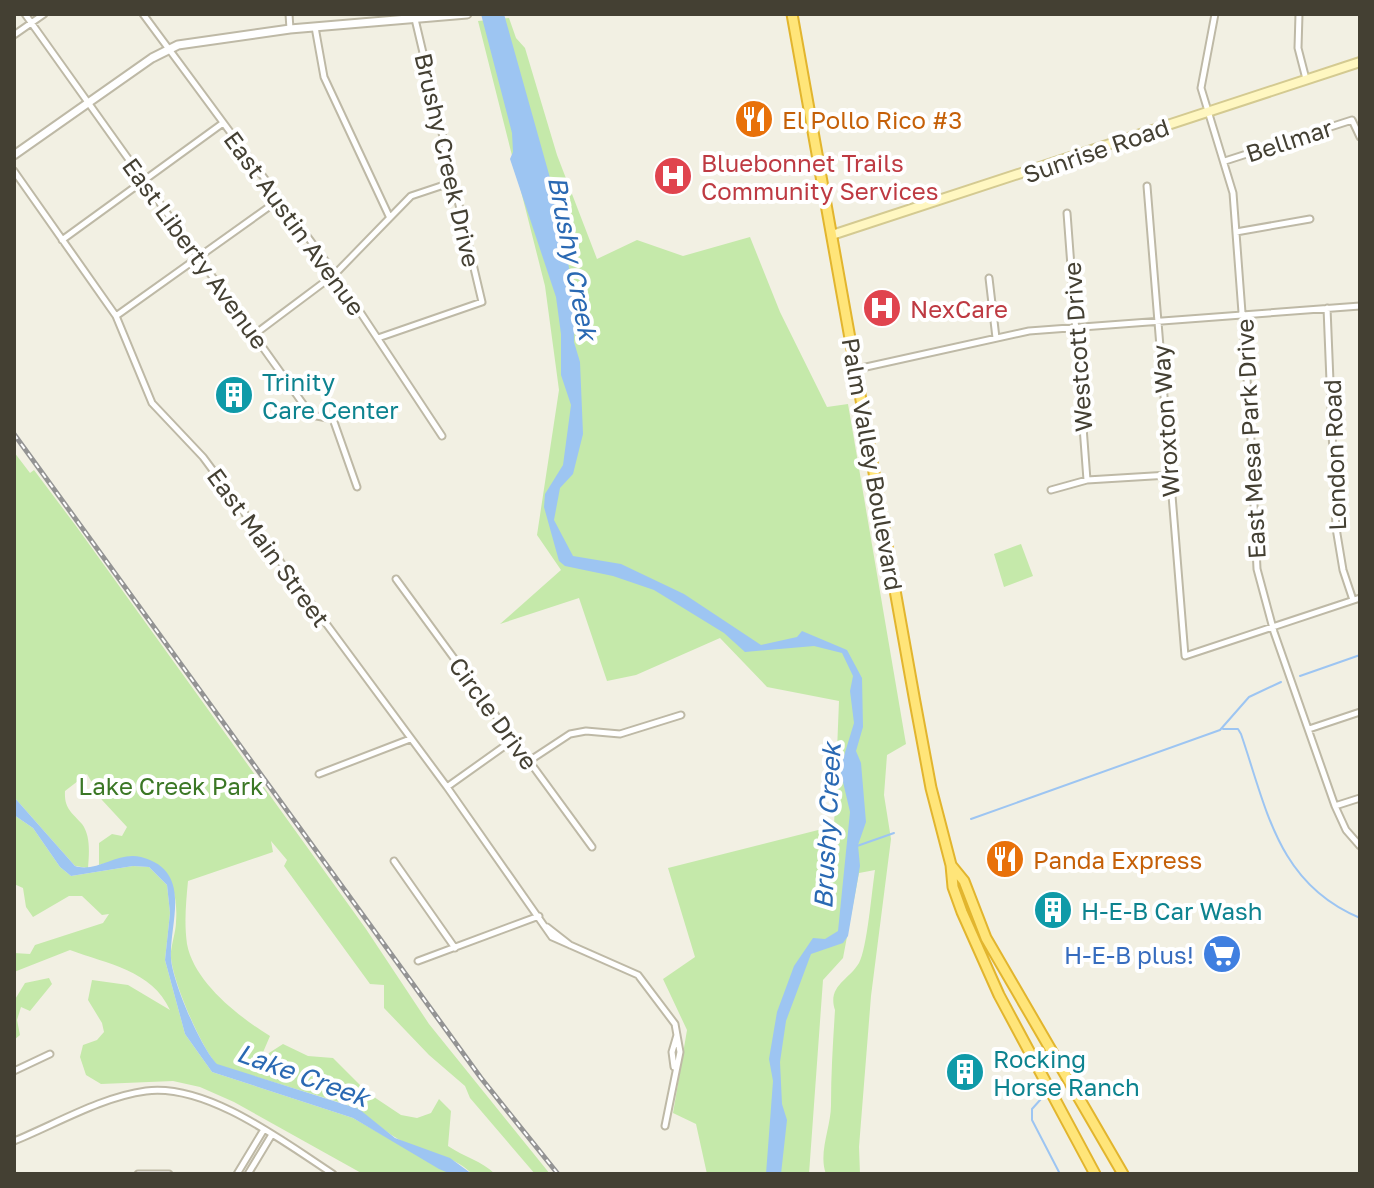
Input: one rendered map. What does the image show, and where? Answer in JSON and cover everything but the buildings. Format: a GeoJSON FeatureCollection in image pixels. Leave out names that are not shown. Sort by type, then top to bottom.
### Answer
{"type":"FeatureCollection","features":[{"type":"Feature","properties":{"kind":"highway","name":"Palm Valley Boulevard"},"geometry":{"type":"LineString","coordinates":[[792,15],[915,702],[951,865],[953,887],[1016,1026],[1095,1174]]}},
{"type":"Feature","properties":{"kind":"highway","name":"Palm Valley Boulevard"},"geometry":{"type":"LineString","coordinates":[[951,865],[964,881],[997,959],[1123,1174]]}},
{"type":"Feature","properties":{"kind":"highway"},"geometry":{"type":"LineString","coordinates":[[1016,1026],[1027,1026],[1034,1031],[1067,1087],[1076,1090]]}},
{"type":"Feature","properties":{"kind":"main road","name":"Sunrise Road"},"geometry":{"type":"LineString","coordinates":[[832,235],[1360,62]]}},
{"type":"Feature","properties":{"kind":"street","name":"East Liberty Avenue"},"geometry":{"type":"LineString","coordinates":[[25,14],[311,415],[333,419],[357,487]]}},
{"type":"Feature","properties":{"kind":"street"},"geometry":{"type":"LineString","coordinates":[[14,35],[44,14]]}},
{"type":"Feature","properties":{"kind":"street","name":"East Austin Avenue"},"geometry":{"type":"LineString","coordinates":[[143,14],[335,274],[442,436]]}},
{"type":"Feature","properties":{"kind":"street"},"geometry":{"type":"LineString","coordinates":[[289,14],[290,29]]}},
{"type":"Feature","properties":{"kind":"street"},"geometry":{"type":"LineString","coordinates":[[14,155],[168,49],[202,39],[383,18],[415,19],[467,14]]}},
{"type":"Feature","properties":{"kind":"street","name":"East Mesa Park Drive"},"geometry":{"type":"LineString","coordinates":[[1215,14],[1200,79],[1231,182],[1243,315],[1254,547],[1273,627],[1335,806],[1346,830],[1360,846]]}},
{"type":"Feature","properties":{"kind":"street"},"geometry":{"type":"LineString","coordinates":[[1299,14],[1298,48],[1306,80]]}},
{"type":"Feature","properties":{"kind":"street","name":"Brushy Creek Drive"},"geometry":{"type":"LineString","coordinates":[[378,338],[482,302],[415,19]]}},
{"type":"Feature","properties":{"kind":"street"},"geometry":{"type":"LineString","coordinates":[[315,27],[327,87],[389,216]]}},
{"type":"Feature","properties":{"kind":"street","name":"Bellmar"},"geometry":{"type":"LineString","coordinates":[[1225,161],[1352,120],[1360,137]]}},
{"type":"Feature","properties":{"kind":"street"},"geometry":{"type":"LineString","coordinates":[[62,240],[223,123]]}},
{"type":"Feature","properties":{"kind":"street","name":"East Main Street"},"geometry":{"type":"LineString","coordinates":[[14,171],[116,316],[152,403],[203,457],[447,787],[552,937],[643,979],[675,1024],[674,1067],[665,1126]]}},
{"type":"Feature","properties":{"kind":"street"},"geometry":{"type":"LineString","coordinates":[[255,334],[335,274],[389,216],[419,191],[453,182]]}},
{"type":"Feature","properties":{"kind":"street","name":"Wroxton Way"},"geometry":{"type":"LineString","coordinates":[[1147,186],[1185,656],[1273,627]]}},
{"type":"Feature","properties":{"kind":"street"},"geometry":{"type":"LineString","coordinates":[[116,316],[280,199]]}},
{"type":"Feature","properties":{"kind":"street","name":"Westcott Drive"},"geometry":{"type":"LineString","coordinates":[[1067,213],[1087,480]]}},
{"type":"Feature","properties":{"kind":"street"},"geometry":{"type":"LineString","coordinates":[[1236,232],[1310,219]]}},
{"type":"Feature","properties":{"kind":"street"},"geometry":{"type":"LineString","coordinates":[[989,278],[996,338]]}},
{"type":"Feature","properties":{"kind":"street"},"geometry":{"type":"LineString","coordinates":[[856,369],[996,338],[1075,328],[1360,306]]}},
{"type":"Feature","properties":{"kind":"street","name":"London Road"},"geometry":{"type":"LineString","coordinates":[[1327,308],[1336,528],[1343,570],[1353,600]]}},
{"type":"Feature","properties":{"kind":"street"},"geometry":{"type":"LineString","coordinates":[[1051,490],[1087,480],[1169,475]]}},
{"type":"Feature","properties":{"kind":"street","name":"Circle Drive"},"geometry":{"type":"LineString","coordinates":[[396,579],[592,847]]}},
{"type":"Feature","properties":{"kind":"street"},"geometry":{"type":"LineString","coordinates":[[1273,627],[1360,598]]}},
{"type":"Feature","properties":{"kind":"street"},"geometry":{"type":"LineString","coordinates":[[1309,729],[1360,712]]}},
{"type":"Feature","properties":{"kind":"street"},"geometry":{"type":"LineString","coordinates":[[529,761],[570,734],[620,734],[681,715]]}},
{"type":"Feature","properties":{"kind":"street"},"geometry":{"type":"LineString","coordinates":[[319,774],[410,739]]}},
{"type":"Feature","properties":{"kind":"street"},"geometry":{"type":"LineString","coordinates":[[447,787],[513,740]]}},
{"type":"Feature","properties":{"kind":"street"},"geometry":{"type":"LineString","coordinates":[[1335,806],[1360,798]]}},
{"type":"Feature","properties":{"kind":"street"},"geometry":{"type":"LineString","coordinates":[[394,861],[455,948]]}},
{"type":"Feature","properties":{"kind":"street"},"geometry":{"type":"LineString","coordinates":[[418,961],[539,916]]}},
{"type":"Feature","properties":{"kind":"street"},"geometry":{"type":"LineString","coordinates":[[14,1071],[50,1054]]}},
{"type":"Feature","properties":{"kind":"street"},"geometry":{"type":"LineString","coordinates":[[14,1141],[121,1097],[148,1091],[199,1097],[263,1131],[333,1174]]}},
{"type":"Feature","properties":{"kind":"street"},"geometry":{"type":"LineString","coordinates":[[237,1174],[263,1131]]}},
{"type":"Feature","properties":{"kind":"street"},"geometry":{"type":"LineString","coordinates":[[248,1174],[271,1136]]}},
{"type":"Feature","properties":{"kind":"street"},"geometry":{"type":"LineString","coordinates":[[138,1174],[169,1174]]}},
{"type":"Feature","properties":{"kind":"green space"},"geometry":{"type":"Polygon","coordinates":[[[509,18],[516,38],[525,48],[557,155],[597,259],[637,240],[683,256],[750,237],[780,312],[827,407],[848,404],[906,744],[887,755],[884,795],[891,839],[871,996],[859,1147],[860,1174],[826,1174],[823,1157],[830,1113],[834,995],[862,956],[875,870],[859,873],[843,958],[823,980],[809,1174],[707,1174],[696,1124],[673,1113],[687,1030],[663,979],[695,957],[668,868],[834,826],[839,701],[767,687],[720,638],[636,675],[607,681],[579,598],[500,624],[561,570],[537,535],[559,390],[545,286],[478,21],[509,18]]]}},
{"type":"Feature","properties":{"kind":"green space","name":"Lake Creek Park"},"geometry":{"type":"Polygon","coordinates":[[[14,452],[30,473],[34,470],[76,526],[366,929],[429,1024],[550,1174],[535,1174],[470,1098],[465,1086],[429,1055],[384,1008],[384,985],[370,984],[284,866],[287,860],[271,841],[273,852],[188,881],[187,944],[199,972],[232,1009],[270,1036],[261,1057],[266,1060],[269,1053],[283,1044],[308,1056],[333,1058],[368,1093],[401,1115],[417,1118],[431,1113],[439,1099],[451,1111],[448,1146],[495,1174],[472,1174],[446,1157],[398,1139],[345,1104],[217,1065],[196,1030],[173,969],[171,954],[176,903],[173,887],[166,875],[146,862],[132,860],[99,865],[99,843],[112,834],[122,836],[127,827],[102,800],[87,774],[65,791],[65,797],[69,810],[87,834],[88,868],[75,866],[14,797],[14,452]]]}},
{"type":"Feature","properties":{"kind":"green space"},"geometry":{"type":"Polygon","coordinates":[[[1021,544],[1033,576],[1004,587],[994,554],[1021,544]]]}},
{"type":"Feature","properties":{"kind":"green space"},"geometry":{"type":"Polygon","coordinates":[[[14,815],[33,828],[60,867],[71,876],[133,866],[149,867],[167,885],[170,913],[165,960],[185,1034],[212,1072],[353,1118],[451,1174],[363,1174],[234,1102],[200,1087],[173,1081],[101,1084],[86,1075],[80,1057],[83,1045],[97,1040],[104,1032],[88,1000],[92,980],[128,985],[170,1010],[152,986],[140,977],[70,950],[14,972],[14,953],[30,954],[35,945],[103,923],[109,914],[102,915],[82,896],[69,896],[33,917],[26,907],[23,888],[14,884],[14,815]]]}},
{"type":"Feature","properties":{"kind":"green space"},"geometry":{"type":"Polygon","coordinates":[[[49,978],[52,984],[30,1011],[21,1007],[17,1020],[20,1035],[14,1040],[14,1001],[25,983],[49,978]]]}},
{"type":"Feature","properties":{"kind":"water"},"geometry":{"type":"Polygon","coordinates":[[[481,14],[504,14],[561,217],[575,306],[574,342],[580,362],[583,434],[573,474],[560,488],[554,520],[573,556],[621,564],[684,594],[761,645],[797,637],[802,631],[847,650],[862,678],[863,727],[856,751],[861,763],[866,822],[858,845],[860,866],[848,936],[843,943],[811,954],[786,1021],[780,1062],[782,1104],[787,1120],[781,1174],[766,1174],[773,1081],[769,1059],[777,1012],[794,966],[813,938],[825,939],[838,931],[850,812],[840,769],[854,723],[850,691],[853,676],[842,653],[814,646],[745,652],[724,633],[654,590],[613,576],[565,566],[559,561],[544,507],[545,494],[563,465],[571,405],[561,375],[561,334],[556,297],[510,159],[513,152],[512,133],[481,14]]]}},
{"type":"Feature","properties":{"kind":"water"},"geometry":{"type":"Polygon","coordinates":[[[14,797],[75,866],[91,867],[132,856],[157,864],[168,874],[175,900],[171,944],[173,969],[196,1029],[217,1064],[359,1109],[395,1138],[450,1158],[472,1174],[451,1174],[439,1169],[353,1118],[212,1072],[185,1034],[165,960],[170,913],[167,885],[149,867],[133,866],[71,876],[60,867],[33,828],[14,815],[14,797]]]}},
{"type":"Feature","properties":{"kind":"waterway"},"geometry":{"type":"LineString","coordinates":[[1300,676],[1360,655]]}},
{"type":"Feature","properties":{"kind":"waterway"},"geometry":{"type":"LineString","coordinates":[[971,819],[1220,730],[1249,697],[1281,682]]}},
{"type":"Feature","properties":{"kind":"waterway"},"geometry":{"type":"LineString","coordinates":[[1223,729],[1238,729],[1241,734],[1268,817],[1293,865],[1310,886],[1332,903],[1360,918]]}},
{"type":"Feature","properties":{"kind":"waterway"},"geometry":{"type":"LineString","coordinates":[[857,846],[894,833]]}},
{"type":"Feature","properties":{"kind":"waterway"},"geometry":{"type":"LineString","coordinates":[[1041,1099],[1032,1109],[1032,1120],[1060,1174]]}},
{"type":"Feature","properties":{"kind":"railway"},"geometry":{"type":"LineString","coordinates":[[14,434],[481,1078],[558,1174]]}},
{"type":"Feature","properties":{"kind":"place","name":"El Pollo Rico #3"},"geometry":{"type":"Point","coordinates":[754,119]}},
{"type":"Feature","properties":{"kind":"place","name":"Bluebonnet Trails Community Services"},"geometry":{"type":"Point","coordinates":[673,176]}},
{"type":"Feature","properties":{"kind":"place","name":"NexCare"},"geometry":{"type":"Point","coordinates":[882,308]}},
{"type":"Feature","properties":{"kind":"place","name":"Trinity Care Center"},"geometry":{"type":"Point","coordinates":[234,395]}},
{"type":"Feature","properties":{"kind":"place","name":"Panda Express"},"geometry":{"type":"Point","coordinates":[1005,859]}},
{"type":"Feature","properties":{"kind":"place","name":"H-E-B Car Wash"},"geometry":{"type":"Point","coordinates":[1053,910]}},
{"type":"Feature","properties":{"kind":"place","name":"H-E-B plus!"},"geometry":{"type":"Point","coordinates":[1222,954]}},
{"type":"Feature","properties":{"kind":"place","name":"Rocking Horse Ranch"},"geometry":{"type":"Point","coordinates":[965,1072]}},
{"type":"Feature","properties":{"kind":"water label","name":"Brushy Creek"},"geometry":{"type":"Point","coordinates":[573,258]}},
{"type":"Feature","properties":{"kind":"water label","name":"Brushy Creek"},"geometry":{"type":"Point","coordinates":[827,826]}},
{"type":"Feature","properties":{"kind":"water label","name":"Lake Creek"},"geometry":{"type":"Point","coordinates":[303,1075]}}]}
